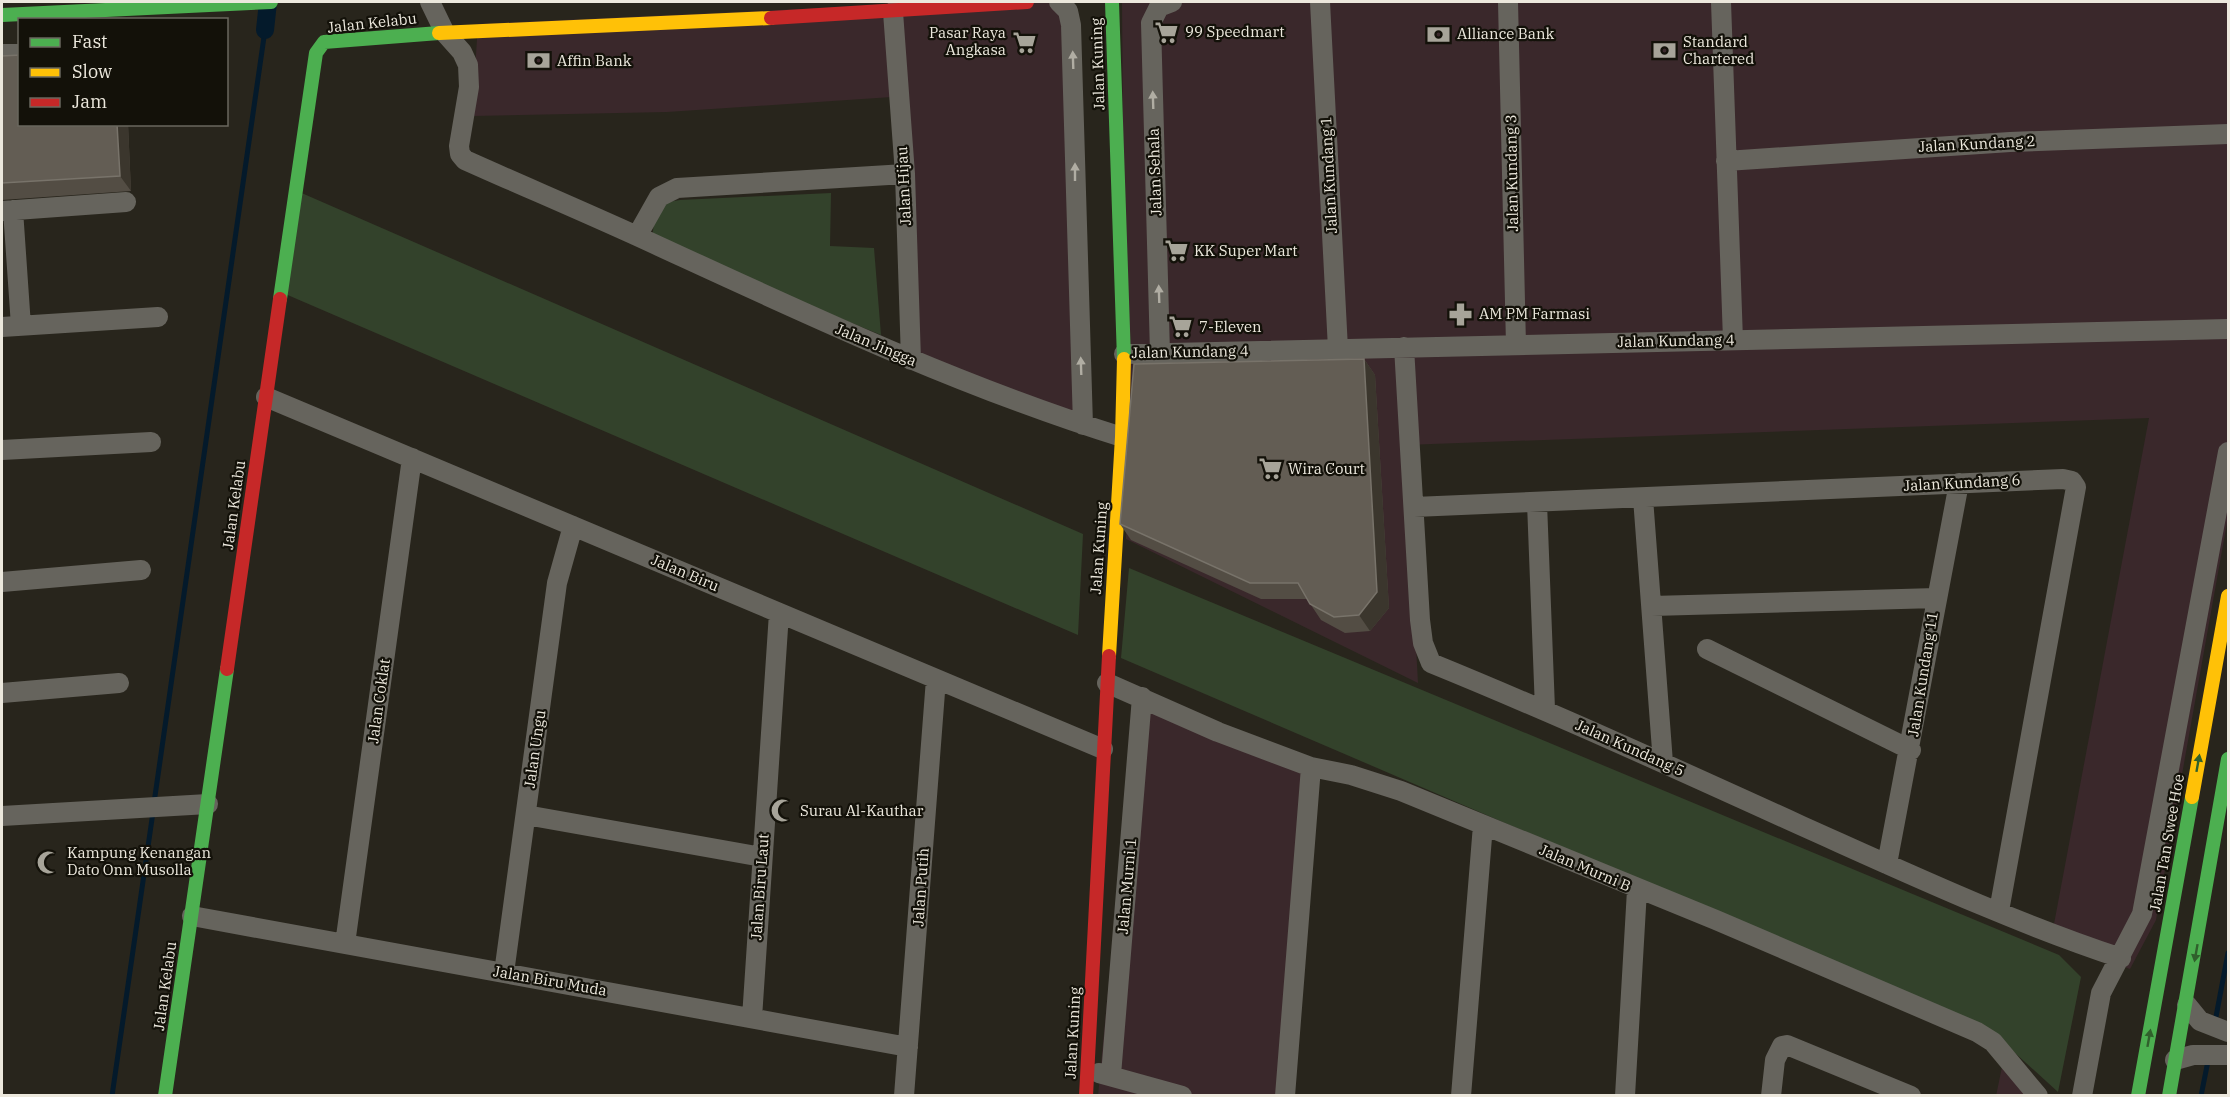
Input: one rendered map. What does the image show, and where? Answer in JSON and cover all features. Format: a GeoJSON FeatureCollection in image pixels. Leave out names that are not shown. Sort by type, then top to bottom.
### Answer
{"type":"FeatureCollection","features":[{"type":"Feature","properties":{"kind":"street"},"geometry":{"type":"LineString","coordinates":[[98,2],[113,11]]}},
{"type":"Feature","properties":{"kind":"street"},"geometry":{"type":"LineString","coordinates":[[2,15],[271,2]]}},
{"type":"Feature","properties":{"kind":"street","name":"Jalan Jingga"},"geometry":{"type":"LineString","coordinates":[[430,2],[445,33],[462,52],[468,65],[469,87],[459,146],[460,154],[465,160],[637,236],[834,328],[1003,398],[1122,437]]}},
{"type":"Feature","properties":{"kind":"street","name":"Jalan Kelabu"},"geometry":{"type":"LineString","coordinates":[[165,1095],[316,53],[324,42],[445,33],[893,12],[1027,2]]}},
{"type":"Feature","properties":{"kind":"street"},"geometry":{"type":"LineString","coordinates":[[1059,2],[1068,12],[1071,25],[1083,425]]}},
{"type":"Feature","properties":{"kind":"street","name":"Jalan Kuning"},"geometry":{"type":"LineString","coordinates":[[1086,1095],[1103,749],[1122,437],[1124,354],[1112,2]]}},
{"type":"Feature","properties":{"kind":"street","name":"Jalan Sehala"},"geometry":{"type":"LineString","coordinates":[[1160,353],[1151,23],[1159,7],[1172,2]]}},
{"type":"Feature","properties":{"kind":"street","name":"Jalan Kundang 1"},"geometry":{"type":"LineString","coordinates":[[1320,2],[1338,349]]}},
{"type":"Feature","properties":{"kind":"street","name":"Jalan Kundang 3"},"geometry":{"type":"LineString","coordinates":[[1508,2],[1516,345]]}},
{"type":"Feature","properties":{"kind":"street"},"geometry":{"type":"LineString","coordinates":[[1721,2],[1733,340]]}},
{"type":"Feature","properties":{"kind":"street","name":"Jalan Hijau"},"geometry":{"type":"LineString","coordinates":[[893,12],[905,174],[911,360]]}},
{"type":"Feature","properties":{"kind":"street"},"geometry":{"type":"LineString","coordinates":[[2,54],[18,54]]}},
{"type":"Feature","properties":{"kind":"street","name":"Jalan Kundang 2"},"geometry":{"type":"LineString","coordinates":[[1726,161],[2010,142],[2229,134]]}},
{"type":"Feature","properties":{"kind":"street"},"geometry":{"type":"LineString","coordinates":[[637,236],[659,197],[677,188],[905,174]]}},
{"type":"Feature","properties":{"kind":"street"},"geometry":{"type":"LineString","coordinates":[[126,202],[7,211],[11,327],[158,317]]}},
{"type":"Feature","properties":{"kind":"street","name":"Jalan Kundang 4"},"geometry":{"type":"LineString","coordinates":[[1124,354],[2229,329]]}},
{"type":"Feature","properties":{"kind":"street","name":"Jalan Kundang 5"},"geometry":{"type":"LineString","coordinates":[[1404,347],[1420,620],[1423,643],[1431,663],[1545,710],[1887,864],[2056,936],[2121,958]]}},
{"type":"Feature","properties":{"kind":"street","name":"Jalan Biru"},"geometry":{"type":"LineString","coordinates":[[266,397],[1103,749]]}},
{"type":"Feature","properties":{"kind":"street"},"geometry":{"type":"LineString","coordinates":[[2,450],[151,442]]}},
{"type":"Feature","properties":{"kind":"street"},"geometry":{"type":"LineString","coordinates":[[2082,1095],[2101,993],[2142,914],[2229,452]]}},
{"type":"Feature","properties":{"kind":"street","name":"Jalan Coklat"},"geometry":{"type":"LineString","coordinates":[[345,944],[412,458]]}},
{"type":"Feature","properties":{"kind":"street","name":"Jalan Kundang 6"},"geometry":{"type":"LineString","coordinates":[[1414,507],[2063,478],[2072,482],[2076,487],[1998,911]]}},
{"type":"Feature","properties":{"kind":"street","name":"Jalan Kundang 11"},"geometry":{"type":"LineString","coordinates":[[1887,864],[1911,750],[1936,598],[1959,483]]}},
{"type":"Feature","properties":{"kind":"street"},"geometry":{"type":"LineString","coordinates":[[1643,498],[1663,763]]}},
{"type":"Feature","properties":{"kind":"street"},"geometry":{"type":"LineString","coordinates":[[1537,503],[1545,710]]}},
{"type":"Feature","properties":{"kind":"street","name":"Jalan Ungu"},"geometry":{"type":"LineString","coordinates":[[504,973],[557,583],[573,526]]}},
{"type":"Feature","properties":{"kind":"street"},"geometry":{"type":"LineString","coordinates":[[2,582],[141,570]]}},
{"type":"Feature","properties":{"kind":"street","name":"Jalan Tan Swee Hoe"},"geometry":{"type":"LineString","coordinates":[[2138,1095],[2229,597]]}},
{"type":"Feature","properties":{"kind":"street"},"geometry":{"type":"LineString","coordinates":[[1652,606],[1936,598]]}},
{"type":"Feature","properties":{"kind":"street","name":"Jalan Biru Laut"},"geometry":{"type":"LineString","coordinates":[[752,1018],[779,613]]}},
{"type":"Feature","properties":{"kind":"street"},"geometry":{"type":"LineString","coordinates":[[1707,648],[1911,750]]}},
{"type":"Feature","properties":{"kind":"street","name":"Jalan Putih"},"geometry":{"type":"LineString","coordinates":[[904,1095],[936,679]]}},
{"type":"Feature","properties":{"kind":"street"},"geometry":{"type":"LineString","coordinates":[[2,693],[119,683]]}},
{"type":"Feature","properties":{"kind":"street","name":"Jalan Murni B"},"geometry":{"type":"LineString","coordinates":[[1107,683],[1218,732],[1311,767],[1351,775],[1401,791],[1637,890],[1716,920],[1977,1032],[1993,1042],[2038,1095]]}},
{"type":"Feature","properties":{"kind":"street","name":"Jalan Murni 1"},"geometry":{"type":"LineString","coordinates":[[1111,1075],[1142,697]]}},
{"type":"Feature","properties":{"kind":"street"},"geometry":{"type":"LineString","coordinates":[[2169,1095],[2214,850],[2223,832],[2226,773],[2229,759]]}},
{"type":"Feature","properties":{"kind":"street"},"geometry":{"type":"LineString","coordinates":[[1285,1095],[1311,767]]}},
{"type":"Feature","properties":{"kind":"street"},"geometry":{"type":"LineString","coordinates":[[2226,773],[2229,789]]}},
{"type":"Feature","properties":{"kind":"street"},"geometry":{"type":"LineString","coordinates":[[2,816],[208,804]]}},
{"type":"Feature","properties":{"kind":"street"},"geometry":{"type":"LineString","coordinates":[[526,815],[762,857]]}},
{"type":"Feature","properties":{"kind":"street"},"geometry":{"type":"LineString","coordinates":[[2188,821],[2223,832]]}},
{"type":"Feature","properties":{"kind":"street"},"geometry":{"type":"LineString","coordinates":[[1461,1095],[1483,825]]}},
{"type":"Feature","properties":{"kind":"street"},"geometry":{"type":"LineString","coordinates":[[2184,847],[2229,854]]}},
{"type":"Feature","properties":{"kind":"street"},"geometry":{"type":"LineString","coordinates":[[2206,896],[2219,881]]}},
{"type":"Feature","properties":{"kind":"street"},"geometry":{"type":"LineString","coordinates":[[1625,1095],[1637,890]]}},
{"type":"Feature","properties":{"kind":"street","name":"Jalan Biru Muda"},"geometry":{"type":"LineString","coordinates":[[192,916],[908,1047]]}},
{"type":"Feature","properties":{"kind":"street"},"geometry":{"type":"LineString","coordinates":[[2187,1005],[2200,1021],[2229,1032]]}},
{"type":"Feature","properties":{"kind":"street"},"geometry":{"type":"LineString","coordinates":[[1771,1095],[1775,1060],[1782,1046],[1787,1045],[1911,1095]]}},
{"type":"Feature","properties":{"kind":"street"},"geometry":{"type":"LineString","coordinates":[[2175,1060],[2193,1055],[2229,1055]]}},
{"type":"Feature","properties":{"kind":"street"},"geometry":{"type":"LineString","coordinates":[[1088,1071],[1111,1075],[1182,1095]]}},
{"type":"Feature","properties":{"kind":"shaded area"},"geometry":{"type":"Polygon","coordinates":[[[954,2],[1070,2],[1090,433],[904,365],[892,97],[667,112],[472,116],[478,24],[954,2]]]}},
{"type":"Feature","properties":{"kind":"shaded area"},"geometry":{"type":"Polygon","coordinates":[[[1122,2],[2228,2],[2228,517],[2156,920],[2130,969],[2051,940],[2149,418],[1405,445],[1418,683],[1126,539],[1122,2]]]}},
{"type":"Feature","properties":{"kind":"shaded area"},"geometry":{"type":"Polygon","coordinates":[[[1137,687],[1224,727],[1317,761],[1292,1095],[1098,1096],[1137,687]]]}},
{"type":"Feature","properties":{"kind":"shaded area"},"geometry":{"type":"Polygon","coordinates":[[[2003,1062],[2046,1096],[1996,1096],[2003,1062]]]}},
{"type":"Feature","properties":{"kind":"green space"},"geometry":{"type":"Polygon","coordinates":[[[297,191],[1083,534],[1078,635],[283,293],[297,191]]]}},
{"type":"Feature","properties":{"kind":"green space"},"geometry":{"type":"Polygon","coordinates":[[[831,193],[830,246],[874,248],[881,335],[652,240],[656,204],[680,200],[831,193]]]}},
{"type":"Feature","properties":{"kind":"green space"},"geometry":{"type":"Polygon","coordinates":[[[1129,568],[2059,955],[2081,977],[2058,1092],[1992,1032],[1121,658],[1129,568]]]}},
{"type":"Feature","properties":{"kind":"building"},"geometry":{"type":"Polygon","coordinates":[[[18,55],[18,126],[117,126],[120,176],[2,183],[2,56],[18,55]]]}},
{"type":"Feature","properties":{"kind":"building"},"geometry":{"type":"Polygon","coordinates":[[[1364,359],[1377,592],[1359,615],[1334,617],[1310,604],[1298,583],[1250,583],[1120,524],[1134,364],[1364,359]]]}},
{"type":"Feature","properties":{"kind":"waterway"},"geometry":{"type":"LineString","coordinates":[[265,30],[268,2]]}},
{"type":"Feature","properties":{"kind":"waterway"},"geometry":{"type":"LineString","coordinates":[[154,803],[265,30]]}},
{"type":"Feature","properties":{"kind":"waterway"},"geometry":{"type":"LineString","coordinates":[[112,1096],[153,812]]}},
{"type":"Feature","properties":{"kind":"waterway"},"geometry":{"type":"LineString","coordinates":[[2215,1022],[2228,953]]}},
{"type":"Feature","properties":{"kind":"waterway"},"geometry":{"type":"LineString","coordinates":[[2201,1096],[2208,1061]]}},
{"type":"Feature","properties":{"kind":"traffic: fast"},"geometry":{"type":"LineString","coordinates":[[2,15],[271,2]]}},
{"type":"Feature","properties":{"kind":"traffic: fast"},"geometry":{"type":"LineString","coordinates":[[1112,2],[1124,359]]}},
{"type":"Feature","properties":{"kind":"traffic: fast"},"geometry":{"type":"LineString","coordinates":[[280,299],[316,53],[324,42],[439,33]]}},
{"type":"Feature","properties":{"kind":"traffic: fast"},"geometry":{"type":"LineString","coordinates":[[165,1096],[227,669]]}},
{"type":"Feature","properties":{"kind":"traffic: fast"},"geometry":{"type":"LineString","coordinates":[[2169,1096],[2228,759]]}},
{"type":"Feature","properties":{"kind":"traffic: fast"},"geometry":{"type":"LineString","coordinates":[[2138,1096],[2192,797]]}},
{"type":"Feature","properties":{"kind":"traffic: slow"},"geometry":{"type":"LineString","coordinates":[[439,33],[771,18]]}},
{"type":"Feature","properties":{"kind":"traffic: slow"},"geometry":{"type":"LineString","coordinates":[[1109,656],[1122,437],[1124,359]]}},
{"type":"Feature","properties":{"kind":"traffic: slow"},"geometry":{"type":"LineString","coordinates":[[2192,797],[2228,596]]}},
{"type":"Feature","properties":{"kind":"traffic: jam"},"geometry":{"type":"LineString","coordinates":[[771,18],[1027,2]]}},
{"type":"Feature","properties":{"kind":"traffic: jam"},"geometry":{"type":"LineString","coordinates":[[227,669],[280,299]]}},
{"type":"Feature","properties":{"kind":"traffic: jam"},"geometry":{"type":"LineString","coordinates":[[1086,1096],[1109,656]]}},
{"type":"Feature","properties":{"kind":"place","name":"99 Speedmart"},"geometry":{"type":"Point","coordinates":[1167,32]}},
{"type":"Feature","properties":{"kind":"place","name":"Alliance Bank"},"geometry":{"type":"Point","coordinates":[1439,34]}},
{"type":"Feature","properties":{"kind":"place","name":"Pasar Raya Angkasa"},"geometry":{"type":"Point","coordinates":[1024,42]}},
{"type":"Feature","properties":{"kind":"place","name":"Standard Chartered"},"geometry":{"type":"Point","coordinates":[1665,51]}},
{"type":"Feature","properties":{"kind":"place","name":"Affin Bank"},"geometry":{"type":"Point","coordinates":[539,61]}},
{"type":"Feature","properties":{"kind":"place","name":"KK Super Mart"},"geometry":{"type":"Point","coordinates":[1176,251]}},
{"type":"Feature","properties":{"kind":"place","name":"AM PM Farmasi"},"geometry":{"type":"Point","coordinates":[1461,314]}},
{"type":"Feature","properties":{"kind":"place","name":"7-Eleven"},"geometry":{"type":"Point","coordinates":[1181,327]}},
{"type":"Feature","properties":{"kind":"place","name":"Wira Court"},"geometry":{"type":"Point","coordinates":[1270,469]}},
{"type":"Feature","properties":{"kind":"place","name":"Surau Al-Kauthar"},"geometry":{"type":"Point","coordinates":[782,811]}},
{"type":"Feature","properties":{"kind":"place","name":"Kampung Kenangan Dato Onn Musolla"},"geometry":{"type":"Point","coordinates":[49,862]}}]}
